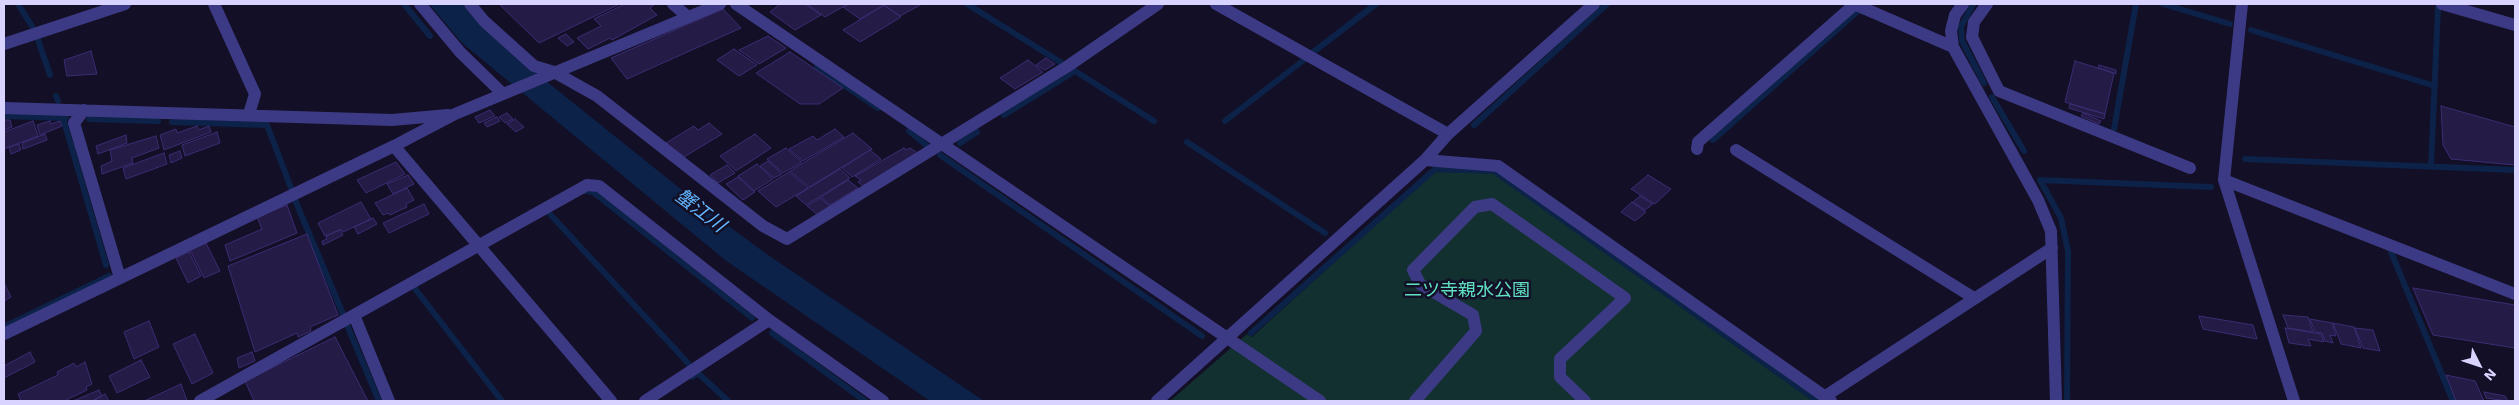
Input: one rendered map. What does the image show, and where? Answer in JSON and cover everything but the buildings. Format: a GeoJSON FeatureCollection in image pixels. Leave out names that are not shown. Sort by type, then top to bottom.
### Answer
{"type":"FeatureCollection","features":[{"type":"Feature","properties":{"kind":"street"},"geometry":{"type":"LineString","coordinates":[[4,44],[125,4]]}},
{"type":"Feature","properties":{"kind":"street"},"geometry":{"type":"LineString","coordinates":[[214,4],[255,94],[249,114]]}},
{"type":"Feature","properties":{"kind":"street"},"geometry":{"type":"LineString","coordinates":[[420,4],[460,52],[507,92]]}},
{"type":"Feature","properties":{"kind":"street"},"geometry":{"type":"LineString","coordinates":[[470,4],[484,21],[534,66],[597,96],[763,226],[788,239],[1068,66],[1158,4]]}},
{"type":"Feature","properties":{"kind":"street"},"geometry":{"type":"LineString","coordinates":[[673,4],[688,17]]}},
{"type":"Feature","properties":{"kind":"street"},"geometry":{"type":"LineString","coordinates":[[4,334],[394,146],[456,114],[550,73],[720,4]]}},
{"type":"Feature","properties":{"kind":"street"},"geometry":{"type":"LineString","coordinates":[[736,4],[1320,401]]}},
{"type":"Feature","properties":{"kind":"street"},"geometry":{"type":"LineString","coordinates":[[1216,4],[1448,134]]}},
{"type":"Feature","properties":{"kind":"street"},"geometry":{"type":"LineString","coordinates":[[1156,401],[1425,160],[1448,134],[1594,4]]}},
{"type":"Feature","properties":{"kind":"street"},"geometry":{"type":"LineString","coordinates":[[1697,149],[1698,142],[1854,4],[1953,47]]}},
{"type":"Feature","properties":{"kind":"street"},"geometry":{"type":"LineString","coordinates":[[1963,4],[1955,16],[1951,31],[1953,47],[2038,200],[2051,231],[2056,401]]}},
{"type":"Feature","properties":{"kind":"street"},"geometry":{"type":"LineString","coordinates":[[1987,4],[1974,22],[1972,38],[1999,91],[2190,168]]}},
{"type":"Feature","properties":{"kind":"street"},"geometry":{"type":"LineString","coordinates":[[2242,4],[2225,174],[2294,401]]}},
{"type":"Feature","properties":{"kind":"street"},"geometry":{"type":"LineString","coordinates":[[2442,4],[2515,24]]}},
{"type":"Feature","properties":{"kind":"street"},"geometry":{"type":"LineString","coordinates":[[4,108],[249,114],[392,120],[456,114]]}},
{"type":"Feature","properties":{"kind":"street"},"geometry":{"type":"LineString","coordinates":[[84,110],[74,123],[120,278]]}},
{"type":"Feature","properties":{"kind":"street"},"geometry":{"type":"LineString","coordinates":[[394,146],[611,401]]}},
{"type":"Feature","properties":{"kind":"street"},"geometry":{"type":"LineString","coordinates":[[1736,150],[1974,298]]}},
{"type":"Feature","properties":{"kind":"street"},"geometry":{"type":"LineString","coordinates":[[1425,160],[1498,166],[1828,399],[1974,298],[2052,248]]}},
{"type":"Feature","properties":{"kind":"street"},"geometry":{"type":"LineString","coordinates":[[2225,174],[2515,294]]}},
{"type":"Feature","properties":{"kind":"street"},"geometry":{"type":"LineString","coordinates":[[200,401],[587,185],[599,186],[769,320],[883,401]]}},
{"type":"Feature","properties":{"kind":"street"},"geometry":{"type":"LineString","coordinates":[[1415,401],[1476,330],[1474,315],[1420,284],[1413,270],[1475,207],[1492,204],[1625,298],[1560,359],[1560,377],[1585,401]]}},
{"type":"Feature","properties":{"kind":"street"},"geometry":{"type":"LineString","coordinates":[[354,315],[389,401]]}},
{"type":"Feature","properties":{"kind":"street"},"geometry":{"type":"LineString","coordinates":[[645,401],[769,320]]}},
{"type":"Feature","properties":{"kind":"green space","name":"二ツ寺親水公園"},"geometry":{"type":"Polygon","coordinates":[[[1435,171],[1493,173],[1813,401],[1170,401],[1247,334],[1252,337],[1435,171]]]}},
{"type":"Feature","properties":{"kind":"water","name":"蟹江川"},"geometry":{"type":"Polygon","coordinates":[[[429,4],[462,4],[479,24],[536,73],[707,210],[768,255],[984,401],[930,401],[725,260],[462,43],[429,4]]]}},
{"type":"Feature","properties":{"kind":"waterway"},"geometry":{"type":"LineString","coordinates":[[18,4],[35,31]]}},
{"type":"Feature","properties":{"kind":"waterway"},"geometry":{"type":"LineString","coordinates":[[404,4],[430,36]]}},
{"type":"Feature","properties":{"kind":"waterway"},"geometry":{"type":"LineString","coordinates":[[967,4],[1062,63]]}},
{"type":"Feature","properties":{"kind":"waterway"},"geometry":{"type":"LineString","coordinates":[[1312,53],[1376,4]]}},
{"type":"Feature","properties":{"kind":"waterway"},"geometry":{"type":"LineString","coordinates":[[1474,125],[1607,4]]}},
{"type":"Feature","properties":{"kind":"waterway"},"geometry":{"type":"LineString","coordinates":[[1973,4],[1961,27],[1962,41],[1984,83]]}},
{"type":"Feature","properties":{"kind":"waterway"},"geometry":{"type":"LineString","coordinates":[[2114,129],[2136,4]]}},
{"type":"Feature","properties":{"kind":"waterway"},"geometry":{"type":"LineString","coordinates":[[2163,4],[2230,24]]}},
{"type":"Feature","properties":{"kind":"waterway"},"geometry":{"type":"LineString","coordinates":[[2435,86],[2438,8]]}},
{"type":"Feature","properties":{"kind":"waterway"},"geometry":{"type":"LineString","coordinates":[[1713,140],[1859,10],[1864,12]]}},
{"type":"Feature","properties":{"kind":"waterway"},"geometry":{"type":"LineString","coordinates":[[2251,30],[2435,86]]}},
{"type":"Feature","properties":{"kind":"waterway"},"geometry":{"type":"LineString","coordinates":[[37,37],[50,75]]}},
{"type":"Feature","properties":{"kind":"waterway"},"geometry":{"type":"LineString","coordinates":[[1225,121],[1305,59]]}},
{"type":"Feature","properties":{"kind":"waterway"},"geometry":{"type":"LineString","coordinates":[[817,67],[878,108]]}},
{"type":"Feature","properties":{"kind":"waterway"},"geometry":{"type":"LineString","coordinates":[[1004,115],[1075,71],[1154,121]]}},
{"type":"Feature","properties":{"kind":"waterway"},"geometry":{"type":"LineString","coordinates":[[2431,166],[2435,86]]}},
{"type":"Feature","properties":{"kind":"waterway"},"geometry":{"type":"LineString","coordinates":[[56,96],[58,101]]}},
{"type":"Feature","properties":{"kind":"waterway"},"geometry":{"type":"LineString","coordinates":[[1992,97],[2024,151]]}},
{"type":"Feature","properties":{"kind":"waterway"},"geometry":{"type":"LineString","coordinates":[[4,116],[66,118]]}},
{"type":"Feature","properties":{"kind":"waterway"},"geometry":{"type":"LineString","coordinates":[[63,118],[106,265]]}},
{"type":"Feature","properties":{"kind":"waterway"},"geometry":{"type":"LineString","coordinates":[[89,119],[158,121]]}},
{"type":"Feature","properties":{"kind":"waterway"},"geometry":{"type":"LineString","coordinates":[[172,122],[267,125],[291,188]]}},
{"type":"Feature","properties":{"kind":"waterway"},"geometry":{"type":"LineString","coordinates":[[909,131],[926,145]]}},
{"type":"Feature","properties":{"kind":"waterway"},"geometry":{"type":"LineString","coordinates":[[960,143],[977,132]]}},
{"type":"Feature","properties":{"kind":"waterway"},"geometry":{"type":"LineString","coordinates":[[1187,142],[1325,233]]}},
{"type":"Feature","properties":{"kind":"waterway"},"geometry":{"type":"LineString","coordinates":[[940,155],[1202,336]]}},
{"type":"Feature","properties":{"kind":"waterway"},"geometry":{"type":"LineString","coordinates":[[2245,159],[2515,170]]}},
{"type":"Feature","properties":{"kind":"waterway"},"geometry":{"type":"LineString","coordinates":[[1251,333],[1435,169],[1494,171],[1818,401]]}},
{"type":"Feature","properties":{"kind":"waterway"},"geometry":{"type":"LineString","coordinates":[[2067,401],[2068,251],[2061,218],[2040,180],[2211,187]]}},
{"type":"Feature","properties":{"kind":"waterway"},"geometry":{"type":"LineString","coordinates":[[585,191],[593,192],[752,318]]}},
{"type":"Feature","properties":{"kind":"waterway"},"geometry":{"type":"LineString","coordinates":[[295,200],[343,314]]}},
{"type":"Feature","properties":{"kind":"waterway"},"geometry":{"type":"LineString","coordinates":[[548,212],[688,363]]}},
{"type":"Feature","properties":{"kind":"waterway"},"geometry":{"type":"LineString","coordinates":[[2391,252],[2453,401]]}},
{"type":"Feature","properties":{"kind":"waterway"},"geometry":{"type":"LineString","coordinates":[[4,327],[109,276]]}},
{"type":"Feature","properties":{"kind":"waterway"},"geometry":{"type":"LineString","coordinates":[[413,286],[502,401]]}},
{"type":"Feature","properties":{"kind":"waterway"},"geometry":{"type":"LineString","coordinates":[[347,325],[379,401]]}},
{"type":"Feature","properties":{"kind":"waterway"},"geometry":{"type":"LineString","coordinates":[[772,333],[865,401]]}},
{"type":"Feature","properties":{"kind":"waterway"},"geometry":{"type":"LineString","coordinates":[[692,377],[698,373],[728,401]]}}]}
